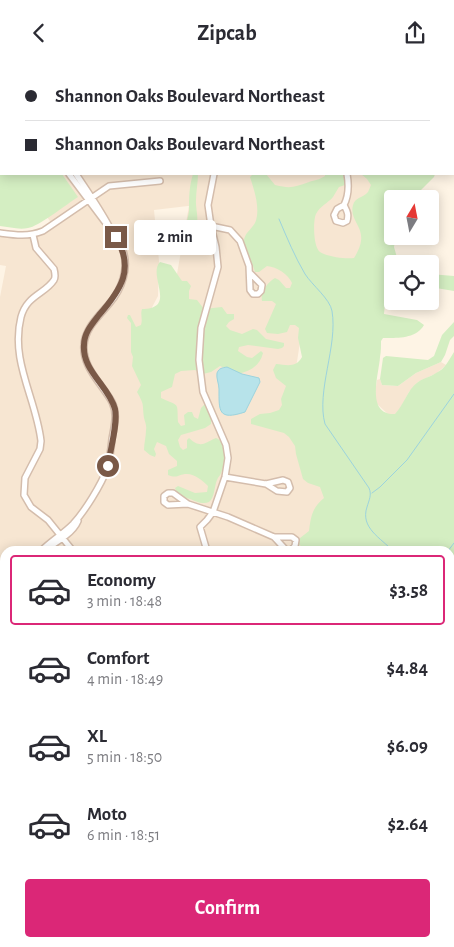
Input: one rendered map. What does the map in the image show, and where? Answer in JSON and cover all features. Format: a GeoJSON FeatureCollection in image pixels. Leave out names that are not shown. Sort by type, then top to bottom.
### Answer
{"type":"FeatureCollection","features":[{"type":"Feature","properties":{"kind":"street"},"geometry":{"type":"LineString","coordinates":[[70,175],[90,199]]}},
{"type":"Feature","properties":{"kind":"street"},"geometry":{"type":"LineString","coordinates":[[46,546],[62,536],[80,515],[105,474],[115,423],[114,406],[90,369],[84,349],[86,334],[113,299],[121,285],[125,266],[124,254],[77,175]]}},
{"type":"Feature","properties":{"kind":"street"},"geometry":{"type":"LineString","coordinates":[[206,546],[200,527],[213,512],[225,477],[228,457],[226,445],[203,392],[199,360],[201,328],[218,267],[208,205],[214,175]]}},
{"type":"Feature","properties":{"kind":"street"},"geometry":{"type":"LineString","coordinates":[[344,205],[348,194],[347,175]]}},
{"type":"Feature","properties":{"kind":"street"},"geometry":{"type":"LineString","coordinates":[[0,233],[32,235],[43,231],[114,185],[160,181]]}},
{"type":"Feature","properties":{"kind":"street"},"geometry":{"type":"LineString","coordinates":[[211,225],[230,230],[240,241],[250,273]]}},
{"type":"Feature","properties":{"kind":"street"},"geometry":{"type":"LineString","coordinates":[[32,235],[36,248],[54,269],[55,273],[53,281],[36,294],[25,307],[19,330],[20,366],[41,441],[40,449],[25,478],[24,491],[26,501],[48,521],[69,546]]}},
{"type":"Feature","properties":{"kind":"street"},"geometry":{"type":"LineString","coordinates":[[225,477],[266,484]]}},
{"type":"Feature","properties":{"kind":"street"},"geometry":{"type":"LineString","coordinates":[[188,504],[274,537]]}},
{"type":"Feature","properties":{"kind":"shaded area"},"geometry":{"type":"Polygon","coordinates":[[[63,175],[401,175],[395,190],[384,190],[384,243],[306,304],[288,419],[341,480],[329,546],[0,546],[0,297],[6,266],[0,265],[0,233],[32,235],[52,224],[47,217],[77,197],[63,175]],[[189,206],[154,210],[159,261],[158,296],[139,332],[155,398],[189,206]]]}},
{"type":"Feature","properties":{"kind":"shaded area"},"geometry":{"type":"Polygon","coordinates":[[[441,362],[446,365],[437,373],[418,382],[409,392],[395,415],[389,415],[376,403],[377,380],[380,379],[382,385],[398,386],[416,373],[441,362]]]}},
{"type":"Feature","properties":{"kind":"green space"},"geometry":{"type":"Polygon","coordinates":[[[0,175],[63,175],[78,197],[33,227],[18,229],[0,226],[0,175]]]}},
{"type":"Feature","properties":{"kind":"green space"},"geometry":{"type":"Polygon","coordinates":[[[193,175],[198,175],[197,223],[196,227],[189,234],[186,232],[186,227],[193,175]]]}},
{"type":"Feature","properties":{"kind":"green space"},"geometry":{"type":"Polygon","coordinates":[[[252,175],[267,175],[275,185],[289,187],[319,179],[325,175],[343,175],[345,185],[339,187],[333,197],[316,214],[314,233],[316,245],[323,254],[341,258],[354,258],[359,248],[361,233],[352,212],[353,205],[355,200],[368,192],[371,185],[362,175],[435,175],[421,190],[384,190],[384,245],[394,245],[396,255],[384,255],[384,314],[417,320],[424,325],[421,330],[411,335],[400,338],[383,338],[381,341],[376,392],[380,408],[386,413],[395,414],[414,385],[442,369],[454,352],[454,546],[299,545],[300,538],[309,531],[311,517],[315,509],[324,498],[320,487],[303,479],[295,446],[289,437],[284,433],[251,424],[251,419],[260,414],[279,410],[282,405],[281,399],[286,386],[276,378],[273,370],[276,364],[294,364],[300,361],[302,357],[298,338],[299,328],[295,325],[290,325],[287,332],[278,334],[267,333],[265,329],[276,304],[272,301],[262,301],[262,294],[265,288],[275,278],[286,288],[290,288],[292,283],[278,269],[267,266],[259,272],[255,272],[244,243],[245,237],[257,218],[256,200],[250,177],[252,175]]]}},
{"type":"Feature","properties":{"kind":"green space"},"geometry":{"type":"Polygon","coordinates":[[[160,262],[171,265],[182,281],[187,281],[191,286],[189,299],[197,300],[204,309],[222,307],[227,314],[234,314],[234,319],[226,326],[230,330],[242,334],[253,329],[257,330],[266,339],[284,343],[282,348],[278,349],[248,345],[239,347],[238,351],[252,358],[261,351],[263,353],[262,358],[257,365],[238,374],[220,366],[211,372],[203,374],[195,370],[181,371],[175,374],[172,387],[161,392],[161,398],[176,406],[178,422],[181,426],[185,425],[184,415],[188,412],[192,412],[194,417],[198,419],[201,408],[205,404],[211,416],[211,424],[205,428],[181,435],[178,440],[183,450],[187,448],[187,440],[189,438],[200,444],[216,438],[222,444],[224,459],[221,474],[217,480],[212,497],[207,503],[197,502],[177,492],[175,488],[178,486],[195,493],[207,492],[208,486],[199,478],[190,474],[174,477],[168,475],[168,470],[177,466],[177,461],[169,454],[166,446],[157,442],[154,449],[155,457],[144,450],[146,425],[142,403],[137,392],[141,385],[132,366],[131,323],[127,318],[130,315],[136,327],[141,325],[142,309],[153,308],[158,303],[160,290],[157,268],[160,262]]]}},
{"type":"Feature","properties":{"kind":"green space"},"geometry":{"type":"Polygon","coordinates":[[[439,275],[454,276],[454,291],[439,288],[439,275]]]}},
{"type":"Feature","properties":{"kind":"green space"},"geometry":{"type":"Polygon","coordinates":[[[454,322],[454,336],[450,340],[441,362],[416,373],[398,386],[382,385],[380,379],[383,358],[386,356],[428,360],[434,356],[442,335],[454,322]]]}},
{"type":"Feature","properties":{"kind":"water"},"geometry":{"type":"Polygon","coordinates":[[[227,367],[242,374],[259,378],[260,382],[245,412],[230,415],[222,412],[220,408],[217,373],[220,369],[227,367]]]}},
{"type":"Feature","properties":{"kind":"waterway"},"geometry":{"type":"LineString","coordinates":[[279,219],[305,274],[331,306],[332,339],[323,397],[325,424],[369,488],[370,495],[366,521],[373,532],[388,546]]}},
{"type":"Feature","properties":{"kind":"waterway"},"geometry":{"type":"LineString","coordinates":[[372,493],[407,460],[454,394]]}},
{"type":"Feature","properties":{"kind":"route"},"geometry":{"type":"LineString","coordinates":[[108,466],[115,423],[115,410],[90,369],[84,354],[84,344],[89,329],[113,299],[123,281],[124,257],[122,247],[116,237]]}}]}
